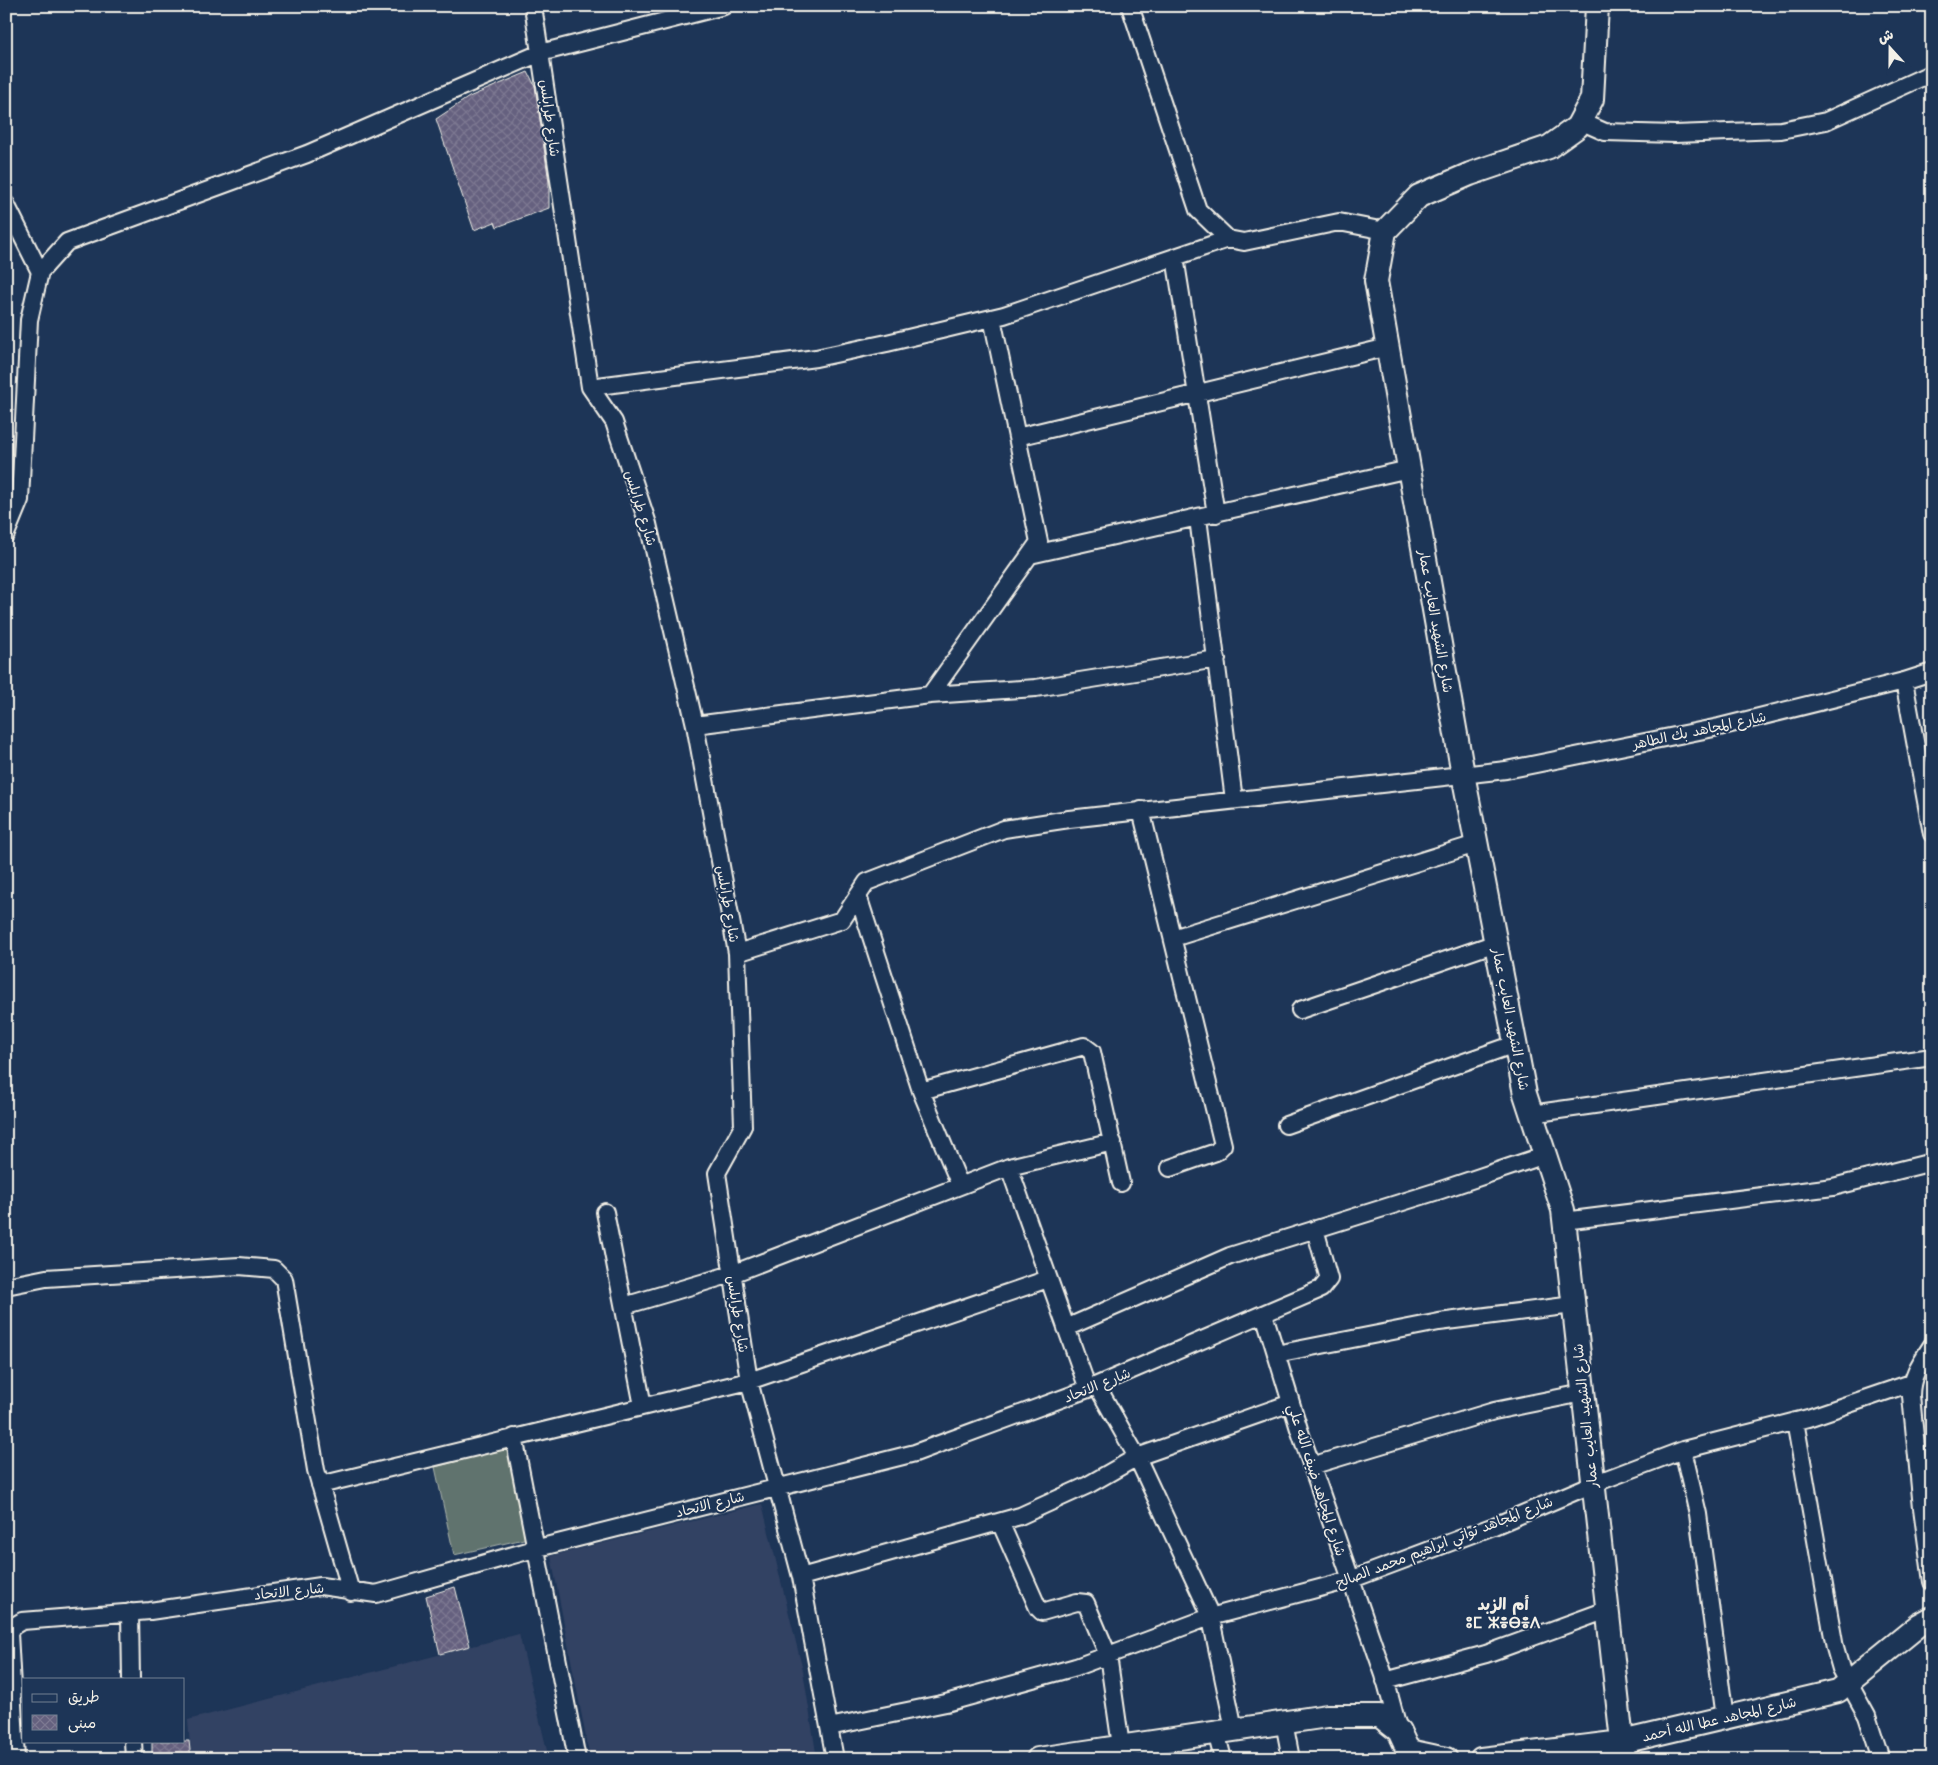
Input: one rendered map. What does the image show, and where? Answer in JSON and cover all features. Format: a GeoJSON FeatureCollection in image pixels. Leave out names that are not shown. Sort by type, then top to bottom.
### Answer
{"type":"FeatureCollection","features":[{"type":"Feature","properties":{"kind":"street","name":"شارع طرابلس"},"geometry":{"type":"LineString","coordinates":[[533,6],[590,387],[614,422],[648,524],[695,725],[738,953],[743,1126],[717,1173],[749,1381],[801,1578],[835,1759]]}},
{"type":"Feature","properties":{"kind":"street"},"geometry":{"type":"LineString","coordinates":[[6,534],[20,500],[30,320],[40,272],[67,242],[307,154],[540,53],[724,6]]}},
{"type":"Feature","properties":{"kind":"street"},"geometry":{"type":"LineString","coordinates":[[1130,6],[1198,210],[1228,239]]}},
{"type":"Feature","properties":{"kind":"street"},"geometry":{"type":"LineString","coordinates":[[590,387],[816,358],[992,318],[1228,239],[1244,242],[1339,222],[1385,231],[1418,196],[1470,174],[1549,147],[1577,128],[1592,99],[1597,6]]}},
{"type":"Feature","properties":{"kind":"street"},"geometry":{"type":"LineString","coordinates":[[1580,121],[1605,132],[1675,134],[1782,130],[1826,121],[1932,73]]}},
{"type":"Feature","properties":{"kind":"street"},"geometry":{"type":"LineString","coordinates":[[6,204],[40,272]]}},
{"type":"Feature","properties":{"kind":"street","name":"شارع الشهيد العايب عمار"},"geometry":{"type":"LineString","coordinates":[[1385,231],[1376,281],[1463,774],[1515,1044],[1531,1114],[1564,1221],[1623,1750]]}},
{"type":"Feature","properties":{"kind":"street"},"geometry":{"type":"LineString","coordinates":[[1175,257],[1216,514]]}},
{"type":"Feature","properties":{"kind":"street"},"geometry":{"type":"LineString","coordinates":[[930,695],[1039,542],[992,318]]}},
{"type":"Feature","properties":{"kind":"street"},"geometry":{"type":"LineString","coordinates":[[1017,436],[1388,347]]}},
{"type":"Feature","properties":{"kind":"street"},"geometry":{"type":"LineString","coordinates":[[1030,555],[1409,469]]}},
{"type":"Feature","properties":{"kind":"street"},"geometry":{"type":"LineString","coordinates":[[1198,518],[1234,800]]}},
{"type":"Feature","properties":{"kind":"street"},"geometry":{"type":"LineString","coordinates":[[695,725],[930,695],[1036,688],[1217,659]]}},
{"type":"Feature","properties":{"kind":"street","name":"شارع المجاهد بك الطاهر"},"geometry":{"type":"LineString","coordinates":[[738,953],[842,920],[867,882],[1004,829],[1141,810],[1506,770],[1719,727],[1904,682],[1932,672]]}},
{"type":"Feature","properties":{"kind":"street"},"geometry":{"type":"LineString","coordinates":[[1904,682],[1932,834]]}},
{"type":"Feature","properties":{"kind":"street"},"geometry":{"type":"LineString","coordinates":[[1141,810],[1223,1145],[1216,1152],[1170,1168]]}},
{"type":"Feature","properties":{"kind":"street"},"geometry":{"type":"LineString","coordinates":[[1173,938],[1476,844]]}},
{"type":"Feature","properties":{"kind":"street"},"geometry":{"type":"LineString","coordinates":[[858,896],[921,1091],[960,1186]]}},
{"type":"Feature","properties":{"kind":"street"},"geometry":{"type":"LineString","coordinates":[[1300,1010],[1496,944]]}},
{"type":"Feature","properties":{"kind":"street"},"geometry":{"type":"LineString","coordinates":[[1286,1125],[1515,1044]]}},
{"type":"Feature","properties":{"kind":"street"},"geometry":{"type":"LineString","coordinates":[[921,1091],[1084,1046],[1092,1052],[1121,1183]]}},
{"type":"Feature","properties":{"kind":"street"},"geometry":{"type":"LineString","coordinates":[[1531,1114],[1932,1057]]}},
{"type":"Feature","properties":{"kind":"street"},"geometry":{"type":"LineString","coordinates":[[624,1306],[732,1274],[1008,1167],[1113,1142]]}},
{"type":"Feature","properties":{"kind":"street"},"geometry":{"type":"LineString","coordinates":[[1066,1328],[1230,1256],[1441,1190],[1545,1155]]}},
{"type":"Feature","properties":{"kind":"street"},"geometry":{"type":"LineString","coordinates":[[1564,1221],[1833,1187],[1932,1162]]}},
{"type":"Feature","properties":{"kind":"street"},"geometry":{"type":"LineString","coordinates":[[1008,1167],[1066,1328],[1093,1387],[1137,1457],[1210,1617],[1225,1731],[1224,1759]]}},
{"type":"Feature","properties":{"kind":"street"},"geometry":{"type":"LineString","coordinates":[[605,1212],[643,1406]]}},
{"type":"Feature","properties":{"kind":"street","name":"شارع الاتحاد"},"geometry":{"type":"LineString","coordinates":[[16,1759],[9,1633],[12,1627],[22,1621],[130,1612],[321,1586],[351,1592],[376,1594],[538,1548],[915,1453],[1093,1387],[1327,1285],[1329,1279],[1315,1228]]}},
{"type":"Feature","properties":{"kind":"street"},"geometry":{"type":"LineString","coordinates":[[6,1286],[56,1277],[239,1266],[274,1269],[284,1279],[320,1485],[351,1592]]}},
{"type":"Feature","properties":{"kind":"street"},"geometry":{"type":"LineString","coordinates":[[320,1485],[749,1381],[1048,1279]]}},
{"type":"Feature","properties":{"kind":"street"},"geometry":{"type":"LineString","coordinates":[[1276,1354],[1439,1322],[1573,1305]]}},
{"type":"Feature","properties":{"kind":"street","name":"شارع المجاهد ضيف الله علي"},"geometry":{"type":"LineString","coordinates":[[1264,1314],[1311,1466],[1385,1680],[1399,1730]]}},
{"type":"Feature","properties":{"kind":"street"},"geometry":{"type":"LineString","coordinates":[[1932,1345],[1917,1368],[1911,1383],[1922,1508],[1932,1582]]}},
{"type":"Feature","properties":{"kind":"street","name":"شارع المجاهد تواتي ابراهيم محمد الصالح"},"geometry":{"type":"LineString","coordinates":[[829,1727],[946,1703],[1076,1666],[1210,1617],[1350,1580],[1494,1526],[1593,1484],[1683,1450],[1795,1421],[1911,1383]]}},
{"type":"Feature","properties":{"kind":"street"},"geometry":{"type":"LineString","coordinates":[[1311,1466],[1494,1411],[1583,1393]]}},
{"type":"Feature","properties":{"kind":"street"},"geometry":{"type":"LineString","coordinates":[[801,1578],[1020,1516],[1088,1485],[1137,1457],[1291,1403]]}},
{"type":"Feature","properties":{"kind":"street"},"geometry":{"type":"LineString","coordinates":[[1795,1421],[1835,1648],[1841,1669],[1867,1716],[1881,1759]]}},
{"type":"Feature","properties":{"kind":"street"},"geometry":{"type":"LineString","coordinates":[[514,1437],[538,1548],[577,1759]]}},
{"type":"Feature","properties":{"kind":"street"},"geometry":{"type":"LineString","coordinates":[[1683,1450],[1698,1514],[1725,1718]]}},
{"type":"Feature","properties":{"kind":"street"},"geometry":{"type":"LineString","coordinates":[[1000,1522],[1038,1608],[1046,1613],[1077,1602],[1086,1603],[1108,1655],[1115,1751]]}},
{"type":"Feature","properties":{"kind":"street"},"geometry":{"type":"LineString","coordinates":[[1385,1680],[1486,1654],[1607,1610]]}},
{"type":"Feature","properties":{"kind":"street"},"geometry":{"type":"LineString","coordinates":[[130,1612],[130,1678]]}},
{"type":"Feature","properties":{"kind":"street","name":"شارع المجاهد عطا الله أحمد"},"geometry":{"type":"LineString","coordinates":[[1481,1759],[1623,1750],[1725,1718],[1838,1692],[1919,1625],[1932,1618]]}},
{"type":"Feature","properties":{"kind":"street"},"geometry":{"type":"LineString","coordinates":[[1038,1759],[1115,1751],[1225,1731],[1327,1716],[1380,1716],[1399,1730],[1410,1755],[1446,1759]]}},
{"type":"Feature","properties":{"kind":"street"},"geometry":{"type":"LineString","coordinates":[[1284,1722],[1291,1759]]}},
{"type":"Feature","properties":{"kind":"street"},"geometry":{"type":"LineString","coordinates":[[133,1742],[134,1759]]}},
{"type":"Feature","properties":{"kind":"shaded area"},"geometry":{"type":"Polygon","coordinates":[[[762,1504],[803,1671],[817,1759],[600,1759],[599,1754],[589,1753],[551,1556],[762,1504]]]}},
{"type":"Feature","properties":{"kind":"shaded area"},"geometry":{"type":"Polygon","coordinates":[[[519,1634],[549,1759],[191,1759],[188,1720],[519,1634]]]}},
{"type":"Feature","properties":{"kind":"green space"},"geometry":{"type":"Polygon","coordinates":[[[508,1448],[528,1538],[454,1555],[435,1467],[508,1448]]]}},
{"type":"Feature","properties":{"kind":"building"},"geometry":{"type":"Polygon","coordinates":[[[528,72],[535,86],[549,182],[549,208],[497,227],[495,222],[474,230],[436,119],[469,97],[528,72]]]}},
{"type":"Feature","properties":{"kind":"building"},"geometry":{"type":"Polygon","coordinates":[[[455,1587],[470,1646],[440,1654],[426,1596],[455,1587]]]}},
{"type":"Feature","properties":{"kind":"building"},"geometry":{"type":"Polygon","coordinates":[[[189,1741],[191,1759],[152,1759],[152,1742],[189,1741]]]}},
{"type":"Feature","properties":{"kind":"district","name":"أم الزبد ⵓⵎ ⵣⴻⴱⴻⴷ"},"geometry":{"type":"Point","coordinates":[1503,1613]}}]}
